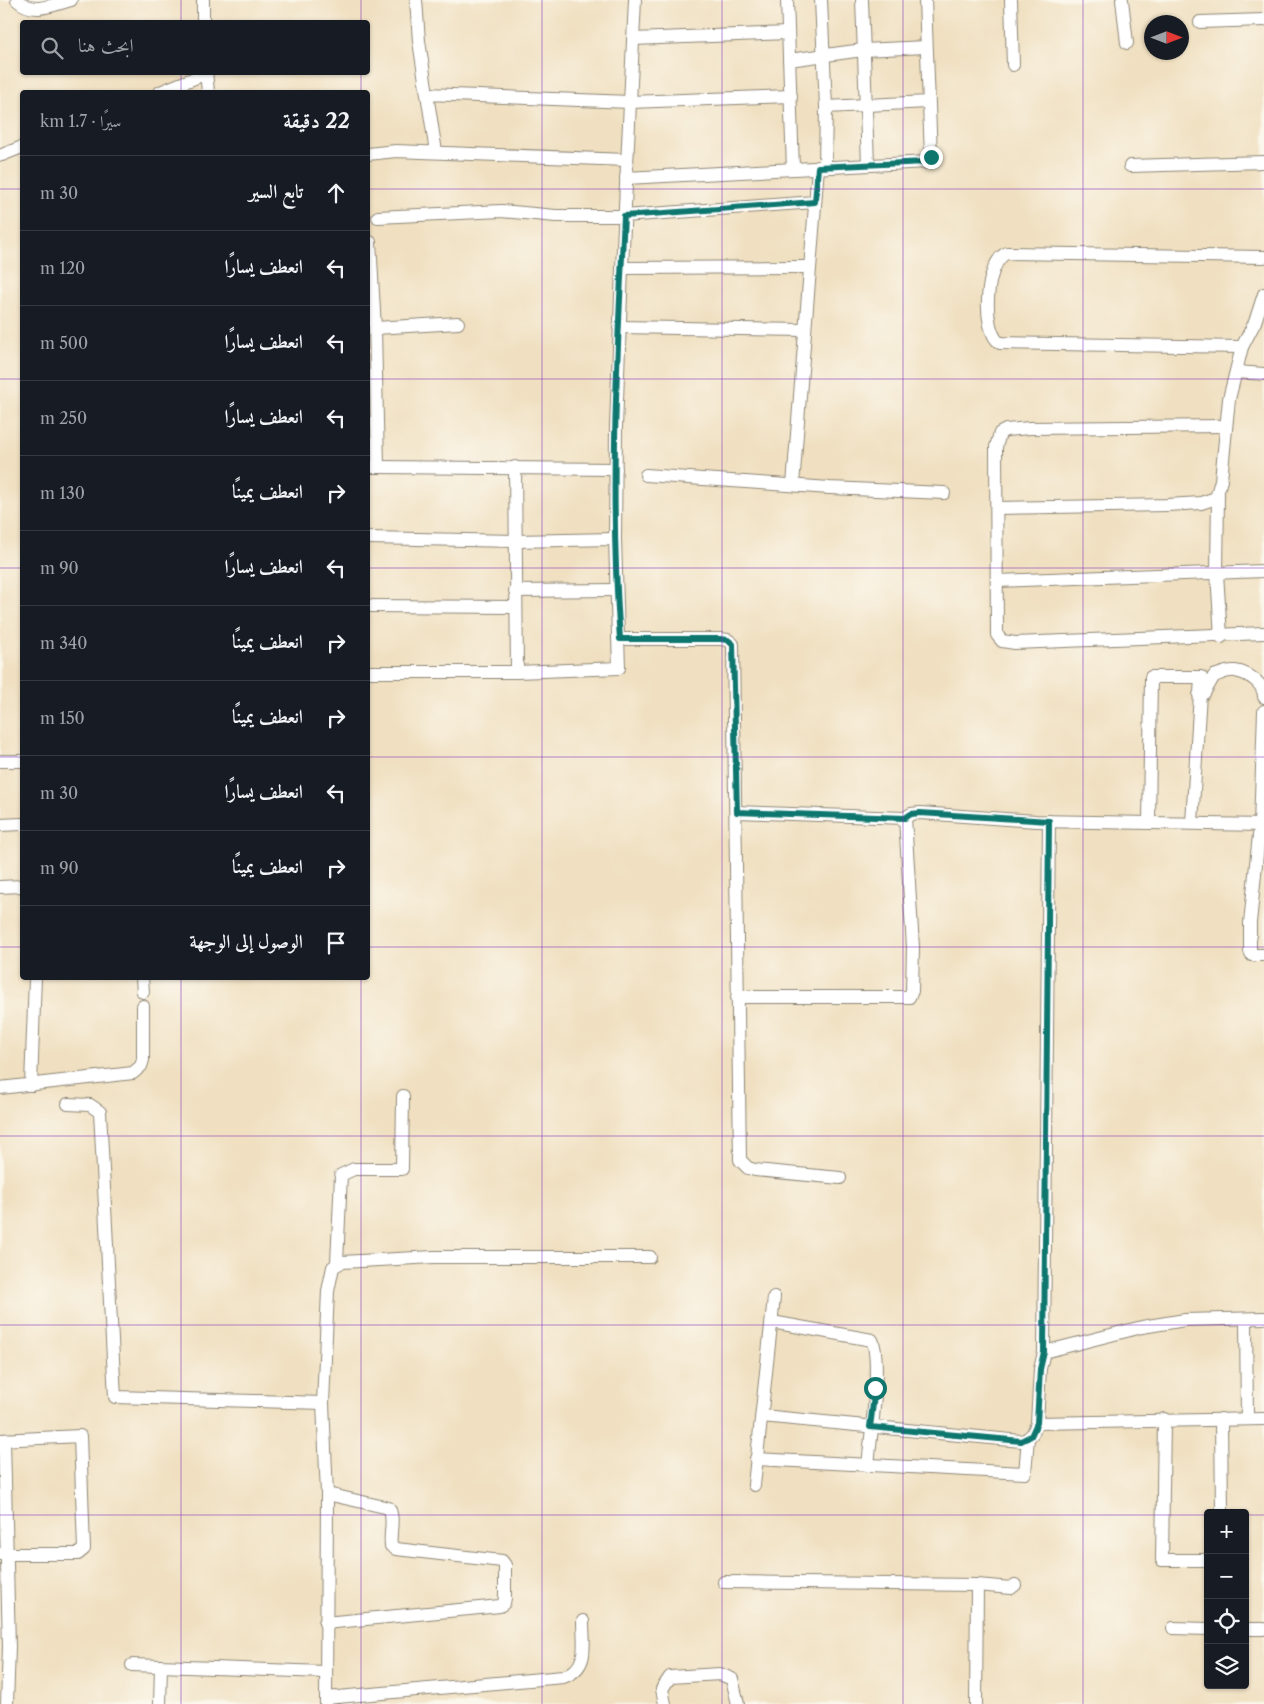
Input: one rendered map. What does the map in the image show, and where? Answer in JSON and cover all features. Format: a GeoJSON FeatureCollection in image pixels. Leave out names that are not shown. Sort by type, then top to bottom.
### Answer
{"type":"FeatureCollection","features":[{"type":"Feature","properties":{"kind":"street"},"geometry":{"type":"LineString","coordinates":[[17,0],[24,6],[34,8],[71,0]]}},
{"type":"Feature","properties":{"kind":"street"},"geometry":{"type":"LineString","coordinates":[[203,0],[203,20]]}},
{"type":"Feature","properties":{"kind":"street"},"geometry":{"type":"LineString","coordinates":[[416,0],[419,41],[436,152]]}},
{"type":"Feature","properties":{"kind":"street"},"geometry":{"type":"LineString","coordinates":[[370,672],[517,672],[615,670],[619,668],[620,639],[616,590],[615,539],[619,327],[635,0]]}},
{"type":"Feature","properties":{"kind":"street"},"geometry":{"type":"LineString","coordinates":[[787,0],[793,169]]}},
{"type":"Feature","properties":{"kind":"street"},"geometry":{"type":"LineString","coordinates":[[794,485],[815,202],[821,167],[826,107],[821,0]]}},
{"type":"Feature","properties":{"kind":"street"},"geometry":{"type":"LineString","coordinates":[[862,0],[868,165]]}},
{"type":"Feature","properties":{"kind":"street"},"geometry":{"type":"LineString","coordinates":[[626,178],[930,161],[926,0]]}},
{"type":"Feature","properties":{"kind":"street"},"geometry":{"type":"LineString","coordinates":[[1011,0],[1013,65]]}},
{"type":"Feature","properties":{"kind":"street"},"geometry":{"type":"LineString","coordinates":[[1122,0],[1127,43]]}},
{"type":"Feature","properties":{"kind":"street"},"geometry":{"type":"LineString","coordinates":[[1200,22],[1264,20]]}},
{"type":"Feature","properties":{"kind":"street"},"geometry":{"type":"LineString","coordinates":[[633,39],[788,33]]}},
{"type":"Feature","properties":{"kind":"street"},"geometry":{"type":"LineString","coordinates":[[789,60],[863,50],[926,47]]}},
{"type":"Feature","properties":{"kind":"street"},"geometry":{"type":"LineString","coordinates":[[165,90],[201,75]]}},
{"type":"Feature","properties":{"kind":"street"},"geometry":{"type":"LineString","coordinates":[[206,75],[208,90]]}},
{"type":"Feature","properties":{"kind":"street"},"geometry":{"type":"LineString","coordinates":[[427,94],[630,102],[791,96]]}},
{"type":"Feature","properties":{"kind":"street"},"geometry":{"type":"LineString","coordinates":[[826,107],[928,102]]}},
{"type":"Feature","properties":{"kind":"street"},"geometry":{"type":"LineString","coordinates":[[2,155],[20,148]]}},
{"type":"Feature","properties":{"kind":"street"},"geometry":{"type":"LineString","coordinates":[[370,154],[386,151],[436,152],[627,160]]}},
{"type":"Feature","properties":{"kind":"street"},"geometry":{"type":"LineString","coordinates":[[1130,166],[1264,162]]}},
{"type":"Feature","properties":{"kind":"street"},"geometry":{"type":"LineString","coordinates":[[378,217],[501,211],[556,216],[624,216],[815,202]]}},
{"type":"Feature","properties":{"kind":"street"},"geometry":{"type":"LineString","coordinates":[[370,242],[375,328],[372,354],[373,467],[514,466],[616,469]]}},
{"type":"Feature","properties":{"kind":"street"},"geometry":{"type":"LineString","coordinates":[[1242,348],[1000,343],[993,336],[989,327],[989,291],[993,268],[1001,255],[1007,253],[1264,256]]}},
{"type":"Feature","properties":{"kind":"street"},"geometry":{"type":"LineString","coordinates":[[622,268],[810,267]]}},
{"type":"Feature","properties":{"kind":"street"},"geometry":{"type":"LineString","coordinates":[[1221,637],[1218,573],[1218,494],[1225,426],[1242,348],[1255,322],[1264,294]]}},
{"type":"Feature","properties":{"kind":"street"},"geometry":{"type":"LineString","coordinates":[[375,328],[458,323]]}},
{"type":"Feature","properties":{"kind":"street"},"geometry":{"type":"LineString","coordinates":[[619,327],[805,330]]}},
{"type":"Feature","properties":{"kind":"street"},"geometry":{"type":"LineString","coordinates":[[1236,372],[1264,374]]}},
{"type":"Feature","properties":{"kind":"street"},"geometry":{"type":"LineString","coordinates":[[1225,426],[1006,430],[998,437],[996,447],[998,508],[997,635],[1002,641],[1015,643],[1221,637],[1264,633]]}},
{"type":"Feature","properties":{"kind":"street"},"geometry":{"type":"LineString","coordinates":[[514,466],[514,607],[517,672]]}},
{"type":"Feature","properties":{"kind":"street"},"geometry":{"type":"LineString","coordinates":[[646,476],[944,493]]}},
{"type":"Feature","properties":{"kind":"street"},"geometry":{"type":"LineString","coordinates":[[998,508],[1192,504],[1212,500],[1218,494]]}},
{"type":"Feature","properties":{"kind":"street"},"geometry":{"type":"LineString","coordinates":[[370,538],[515,541],[615,539]]}},
{"type":"Feature","properties":{"kind":"street"},"geometry":{"type":"LineString","coordinates":[[997,581],[1264,570]]}},
{"type":"Feature","properties":{"kind":"street"},"geometry":{"type":"LineString","coordinates":[[514,591],[616,590]]}},
{"type":"Feature","properties":{"kind":"street"},"geometry":{"type":"LineString","coordinates":[[370,606],[514,607]]}},
{"type":"Feature","properties":{"kind":"street"},"geometry":{"type":"LineString","coordinates":[[620,639],[720,639],[728,640],[733,644],[737,812],[735,874],[740,1160],[748,1168],[754,1170],[840,1178]]}},
{"type":"Feature","properties":{"kind":"street"},"geometry":{"type":"LineString","coordinates":[[1199,695],[1204,692],[1214,676],[1234,671],[1252,677],[1264,691],[1264,697]]}},
{"type":"Feature","properties":{"kind":"street"},"geometry":{"type":"LineString","coordinates":[[1148,823],[1152,677],[1201,677],[1192,823]]}},
{"type":"Feature","properties":{"kind":"street"},"geometry":{"type":"LineString","coordinates":[[1264,711],[1262,825],[1250,923],[1250,951],[1252,955],[1264,955]]}},
{"type":"Feature","properties":{"kind":"street"},"geometry":{"type":"LineString","coordinates":[[0,761],[20,761]]}},
{"type":"Feature","properties":{"kind":"street"},"geometry":{"type":"LineString","coordinates":[[737,812],[905,818],[911,814],[920,813],[1036,821],[1262,825]]}},
{"type":"Feature","properties":{"kind":"street"},"geometry":{"type":"LineString","coordinates":[[737,997],[909,997],[912,991],[913,947],[905,818]]}},
{"type":"Feature","properties":{"kind":"street"},"geometry":{"type":"LineString","coordinates":[[762,1416],[1021,1441],[1028,1438],[1035,1431],[1040,1369],[1044,1352],[1049,821]]}},
{"type":"Feature","properties":{"kind":"street"},"geometry":{"type":"LineString","coordinates":[[0,825],[20,824]]}},
{"type":"Feature","properties":{"kind":"street"},"geometry":{"type":"LineString","coordinates":[[0,887],[20,886]]}},
{"type":"Feature","properties":{"kind":"street"},"geometry":{"type":"LineString","coordinates":[[31,1085],[36,980]]}},
{"type":"Feature","properties":{"kind":"street"},"geometry":{"type":"LineString","coordinates":[[142,980],[143,992]]}},
{"type":"Feature","properties":{"kind":"street"},"geometry":{"type":"LineString","coordinates":[[0,1088],[133,1073],[138,1070],[143,1060],[143,1006]]}},
{"type":"Feature","properties":{"kind":"street"},"geometry":{"type":"LineString","coordinates":[[338,1263],[341,1175],[354,1169],[402,1169],[403,1096]]}},
{"type":"Feature","properties":{"kind":"street"},"geometry":{"type":"LineString","coordinates":[[68,1104],[90,1105],[100,1112],[115,1397],[323,1403]]}},
{"type":"Feature","properties":{"kind":"street"},"geometry":{"type":"LineString","coordinates":[[583,1621],[583,1660],[574,1673],[563,1677],[326,1701],[324,1623],[327,1494],[323,1403],[328,1291],[333,1267],[338,1263],[434,1258],[650,1257]]}},
{"type":"Feature","properties":{"kind":"street"},"geometry":{"type":"LineString","coordinates":[[754,1485],[774,1297]]}},
{"type":"Feature","properties":{"kind":"street"},"geometry":{"type":"LineString","coordinates":[[1246,1318],[1247,1419]]}},
{"type":"Feature","properties":{"kind":"street"},"geometry":{"type":"LineString","coordinates":[[1044,1352],[1142,1326],[1185,1320],[1264,1318]]}},
{"type":"Feature","properties":{"kind":"street"},"geometry":{"type":"LineString","coordinates":[[772,1322],[872,1340],[875,1349],[875,1388],[868,1466]]}},
{"type":"Feature","properties":{"kind":"street"},"geometry":{"type":"LineString","coordinates":[[1221,1419],[1222,1509]]}},
{"type":"Feature","properties":{"kind":"street"},"geometry":{"type":"LineString","coordinates":[[1037,1423],[1264,1419]]}},
{"type":"Feature","properties":{"kind":"street"},"geometry":{"type":"LineString","coordinates":[[1164,1420],[1162,1560],[1204,1560]]}},
{"type":"Feature","properties":{"kind":"street"},"geometry":{"type":"LineString","coordinates":[[4,1554],[81,1554],[83,1551],[82,1440],[77,1435],[2,1440],[4,1691],[8,1704]]}},
{"type":"Feature","properties":{"kind":"street"},"geometry":{"type":"LineString","coordinates":[[756,1459],[1025,1473],[1028,1438]]}},
{"type":"Feature","properties":{"kind":"street"},"geometry":{"type":"LineString","coordinates":[[324,1623],[500,1606],[504,1603],[505,1598],[505,1565],[502,1561],[396,1548],[391,1546],[391,1513],[389,1508],[327,1494]]}},
{"type":"Feature","properties":{"kind":"street"},"geometry":{"type":"LineString","coordinates":[[724,1582],[977,1585],[1011,1588],[1015,1585]]}},
{"type":"Feature","properties":{"kind":"street"},"geometry":{"type":"LineString","coordinates":[[976,1704],[977,1585]]}},
{"type":"Feature","properties":{"kind":"street"},"geometry":{"type":"LineString","coordinates":[[1173,1628],[1204,1628]]}},
{"type":"Feature","properties":{"kind":"street"},"geometry":{"type":"LineString","coordinates":[[1249,1629],[1264,1629]]}},
{"type":"Feature","properties":{"kind":"street"},"geometry":{"type":"LineString","coordinates":[[132,1665],[325,1672]]}},
{"type":"Feature","properties":{"kind":"street"},"geometry":{"type":"LineString","coordinates":[[160,1704],[161,1667]]}},
{"type":"Feature","properties":{"kind":"street"},"geometry":{"type":"LineString","coordinates":[[665,1704],[662,1689],[670,1677],[720,1674],[732,1679],[738,1704]]}},
{"type":"Feature","properties":{"kind":"route"},"geometry":{"type":"LineString","coordinates":[[875,1388],[870,1427],[1021,1441],[1031,1436],[1035,1431],[1040,1369],[1044,1352],[1049,821],[920,813],[911,814],[905,818],[737,812],[733,644],[728,640],[720,639],[641,641],[620,639],[616,590],[615,539],[616,427],[624,216],[815,202],[818,167],[926,162],[930,161],[931,157]]}}]}
